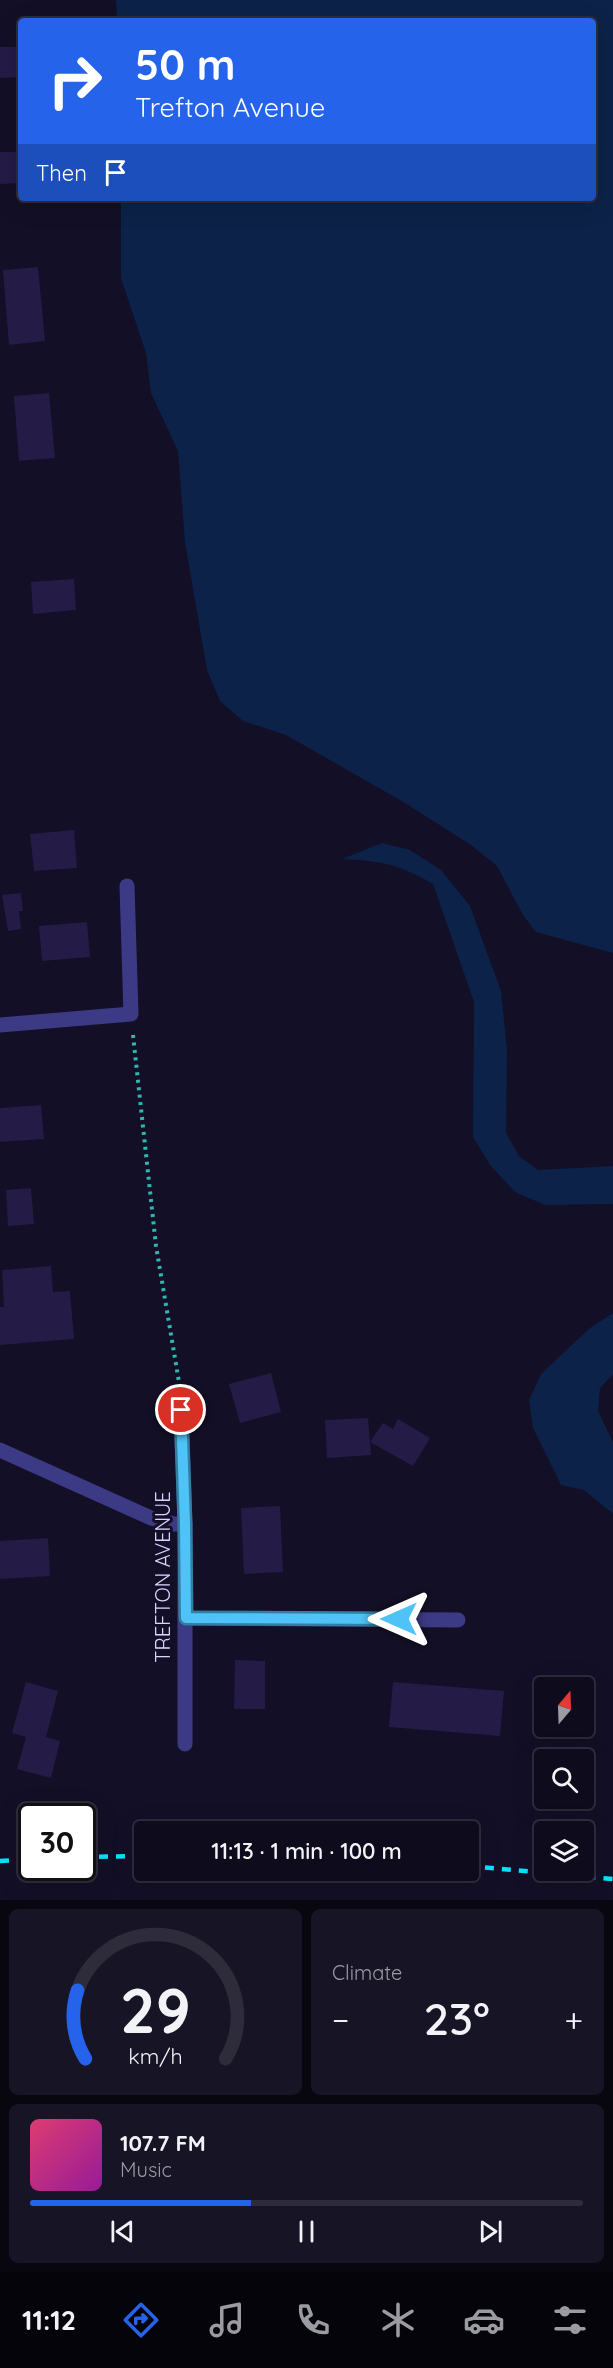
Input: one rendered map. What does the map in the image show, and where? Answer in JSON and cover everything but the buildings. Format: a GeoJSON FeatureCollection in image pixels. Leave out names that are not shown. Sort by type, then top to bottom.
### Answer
{"type":"FeatureCollection","features":[{"type":"Feature","properties":{"kind":"street"},"geometry":{"type":"LineString","coordinates":[[0,1024],[131,1014],[127,886]]}},
{"type":"Feature","properties":{"kind":"street","name":"TREFTON AVENUE"},"geometry":{"type":"LineString","coordinates":[[181,1410],[185,1524],[185,1744]]}},
{"type":"Feature","properties":{"kind":"street"},"geometry":{"type":"LineString","coordinates":[[0,1450],[151,1518],[174,1524],[185,1524]]}},
{"type":"Feature","properties":{"kind":"street"},"geometry":{"type":"LineString","coordinates":[[186,1618],[458,1620]]}},
{"type":"Feature","properties":{"kind":"path"},"geometry":{"type":"LineString","coordinates":[[131,1014],[156,1246],[177,1364],[181,1410]]}},
{"type":"Feature","properties":{"kind":"water"},"geometry":{"type":"Polygon","coordinates":[[[116,0],[613,0],[613,953],[536,932],[523,915],[497,866],[471,845],[405,803],[286,735],[243,721],[220,701],[207,670],[185,542],[178,451],[151,393],[146,353],[121,278],[121,201],[596,201],[596,18],[117,18],[116,0]]]}},
{"type":"Feature","properties":{"kind":"water"},"geometry":{"type":"Polygon","coordinates":[[[382,843],[410,850],[441,870],[470,906],[501,991],[507,1049],[506,1133],[519,1156],[538,1170],[613,1166],[613,1204],[545,1205],[515,1192],[490,1165],[473,1137],[474,1002],[433,884],[400,868],[368,861],[342,859],[382,843]]]}},
{"type":"Feature","properties":{"kind":"water"},"geometry":{"type":"Polygon","coordinates":[[[613,1313],[613,1374],[600,1388],[598,1411],[613,1442],[613,1514],[584,1490],[561,1485],[533,1428],[529,1400],[541,1374],[590,1328],[613,1313]]]}},
{"type":"Feature","properties":{"kind":"railway"},"geometry":{"type":"LineString","coordinates":[[96,1857],[134,1856]]}},
{"type":"Feature","properties":{"kind":"railway"},"geometry":{"type":"LineString","coordinates":[[0,1861],[18,1860]]}},
{"type":"Feature","properties":{"kind":"railway"},"geometry":{"type":"LineString","coordinates":[[479,1867],[613,1879]]}},
{"type":"Feature","properties":{"kind":"route"},"geometry":{"type":"LineString","coordinates":[[181,1410],[186,1618],[399,1619]]}}]}
